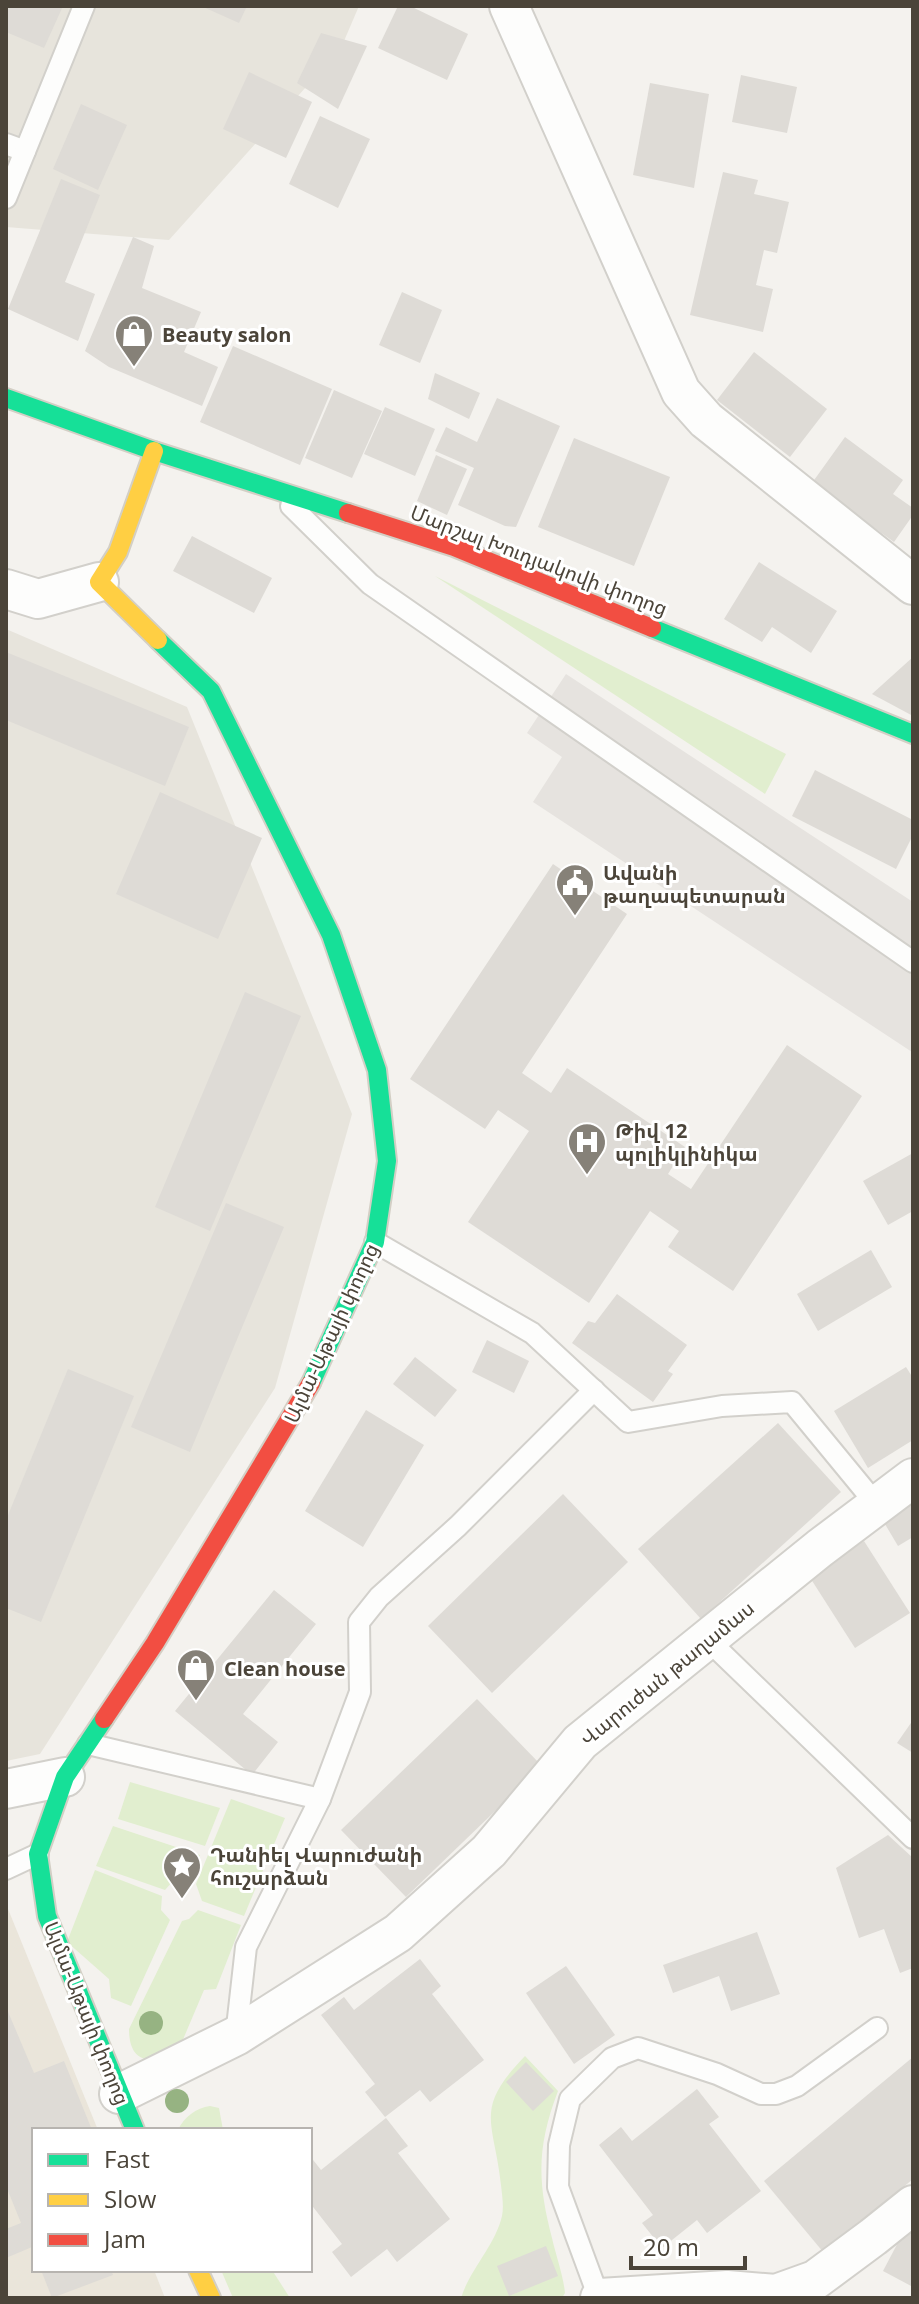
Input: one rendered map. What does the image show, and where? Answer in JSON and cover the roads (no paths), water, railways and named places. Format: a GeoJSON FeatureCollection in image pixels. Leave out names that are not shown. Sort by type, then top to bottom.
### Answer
{"type":"FeatureCollection","features":[{"type":"Feature","properties":{"kind":"street"},"geometry":{"type":"LineString","coordinates":[[509,6],[681,392],[706,420],[913,585]]}},
{"type":"Feature","properties":{"kind":"street","name":"Մարշալ Խուդյակովի փողոց"},"geometry":{"type":"LineString","coordinates":[[6,398],[154,451],[454,547],[913,734]]}},
{"type":"Feature","properties":{"kind":"street"},"geometry":{"type":"LineString","coordinates":[[6,589],[38,599],[99,582],[118,552],[154,451]]}},
{"type":"Feature","properties":{"kind":"street","name":"Ալմա-Աթայի փողոց"},"geometry":{"type":"LineString","coordinates":[[99,582],[211,691],[331,935],[377,1070],[387,1161],[375,1242],[305,1397],[155,1643],[65,1777],[38,1854],[47,1916],[134,2128]]}},
{"type":"Feature","properties":{"kind":"street","name":"Վարուժան թաղամաս"},"geometry":{"type":"LineString","coordinates":[[119,2094],[236,2036],[398,1933],[489,1851],[580,1742],[876,1504],[913,1478]]}},
{"type":"Feature","properties":{"kind":"street"},"geometry":{"type":"LineString","coordinates":[[6,1789],[65,1777]]}},
{"type":"Feature","properties":{"kind":"street"},"geometry":{"type":"LineString","coordinates":[[600,2298],[727,2290],[776,2294],[815,2280],[913,2205]]}},
{"type":"Feature","properties":{"kind":"street"},"geometry":{"type":"LineString","coordinates":[[199,2272],[211,2298]]}},
{"type":"Feature","properties":{"kind":"lane"},"geometry":{"type":"LineString","coordinates":[[6,198],[16,148],[84,6]]}},
{"type":"Feature","properties":{"kind":"lane"},"geometry":{"type":"LineString","coordinates":[[274,490],[370,584],[913,962]]}},
{"type":"Feature","properties":{"kind":"lane"},"geometry":{"type":"LineString","coordinates":[[375,1242],[532,1333],[628,1422],[722,1406],[792,1402],[876,1504]]}},
{"type":"Feature","properties":{"kind":"lane"},"geometry":{"type":"LineString","coordinates":[[236,2036],[246,1947],[320,1799],[360,1692],[359,1622],[379,1597],[458,1526],[594,1390]]}},
{"type":"Feature","properties":{"kind":"lane"},"geometry":{"type":"LineString","coordinates":[[708,1640],[913,1838]]}},
{"type":"Feature","properties":{"kind":"lane"},"geometry":{"type":"LineString","coordinates":[[88,1744],[320,1799]]}},
{"type":"Feature","properties":{"kind":"lane"},"geometry":{"type":"LineString","coordinates":[[6,1869],[38,1854]]}},
{"type":"Feature","properties":{"kind":"lane"},"geometry":{"type":"LineString","coordinates":[[600,2298],[558,2187],[559,2145],[570,2099],[612,2058],[638,2048],[717,2074],[761,2094],[776,2094],[797,2086],[877,2028]]}},
{"type":"Feature","properties":{"kind":"place","name":"Beauty salon"},"geometry":{"type":"Point","coordinates":[134,368]}},
{"type":"Feature","properties":{"kind":"place","name":"Ավանի թաղապետարան"},"geometry":{"type":"Point","coordinates":[575,917]}},
{"type":"Feature","properties":{"kind":"place","name":"Թիվ 12 պոլիկլինիկա"},"geometry":{"type":"Point","coordinates":[587,1176]}},
{"type":"Feature","properties":{"kind":"place","name":"Clean house"},"geometry":{"type":"Point","coordinates":[196,1702]}},
{"type":"Feature","properties":{"kind":"place","name":"Դանիել Վարուժանի հուշարձան"},"geometry":{"type":"Point","coordinates":[182,1900]}}]}
